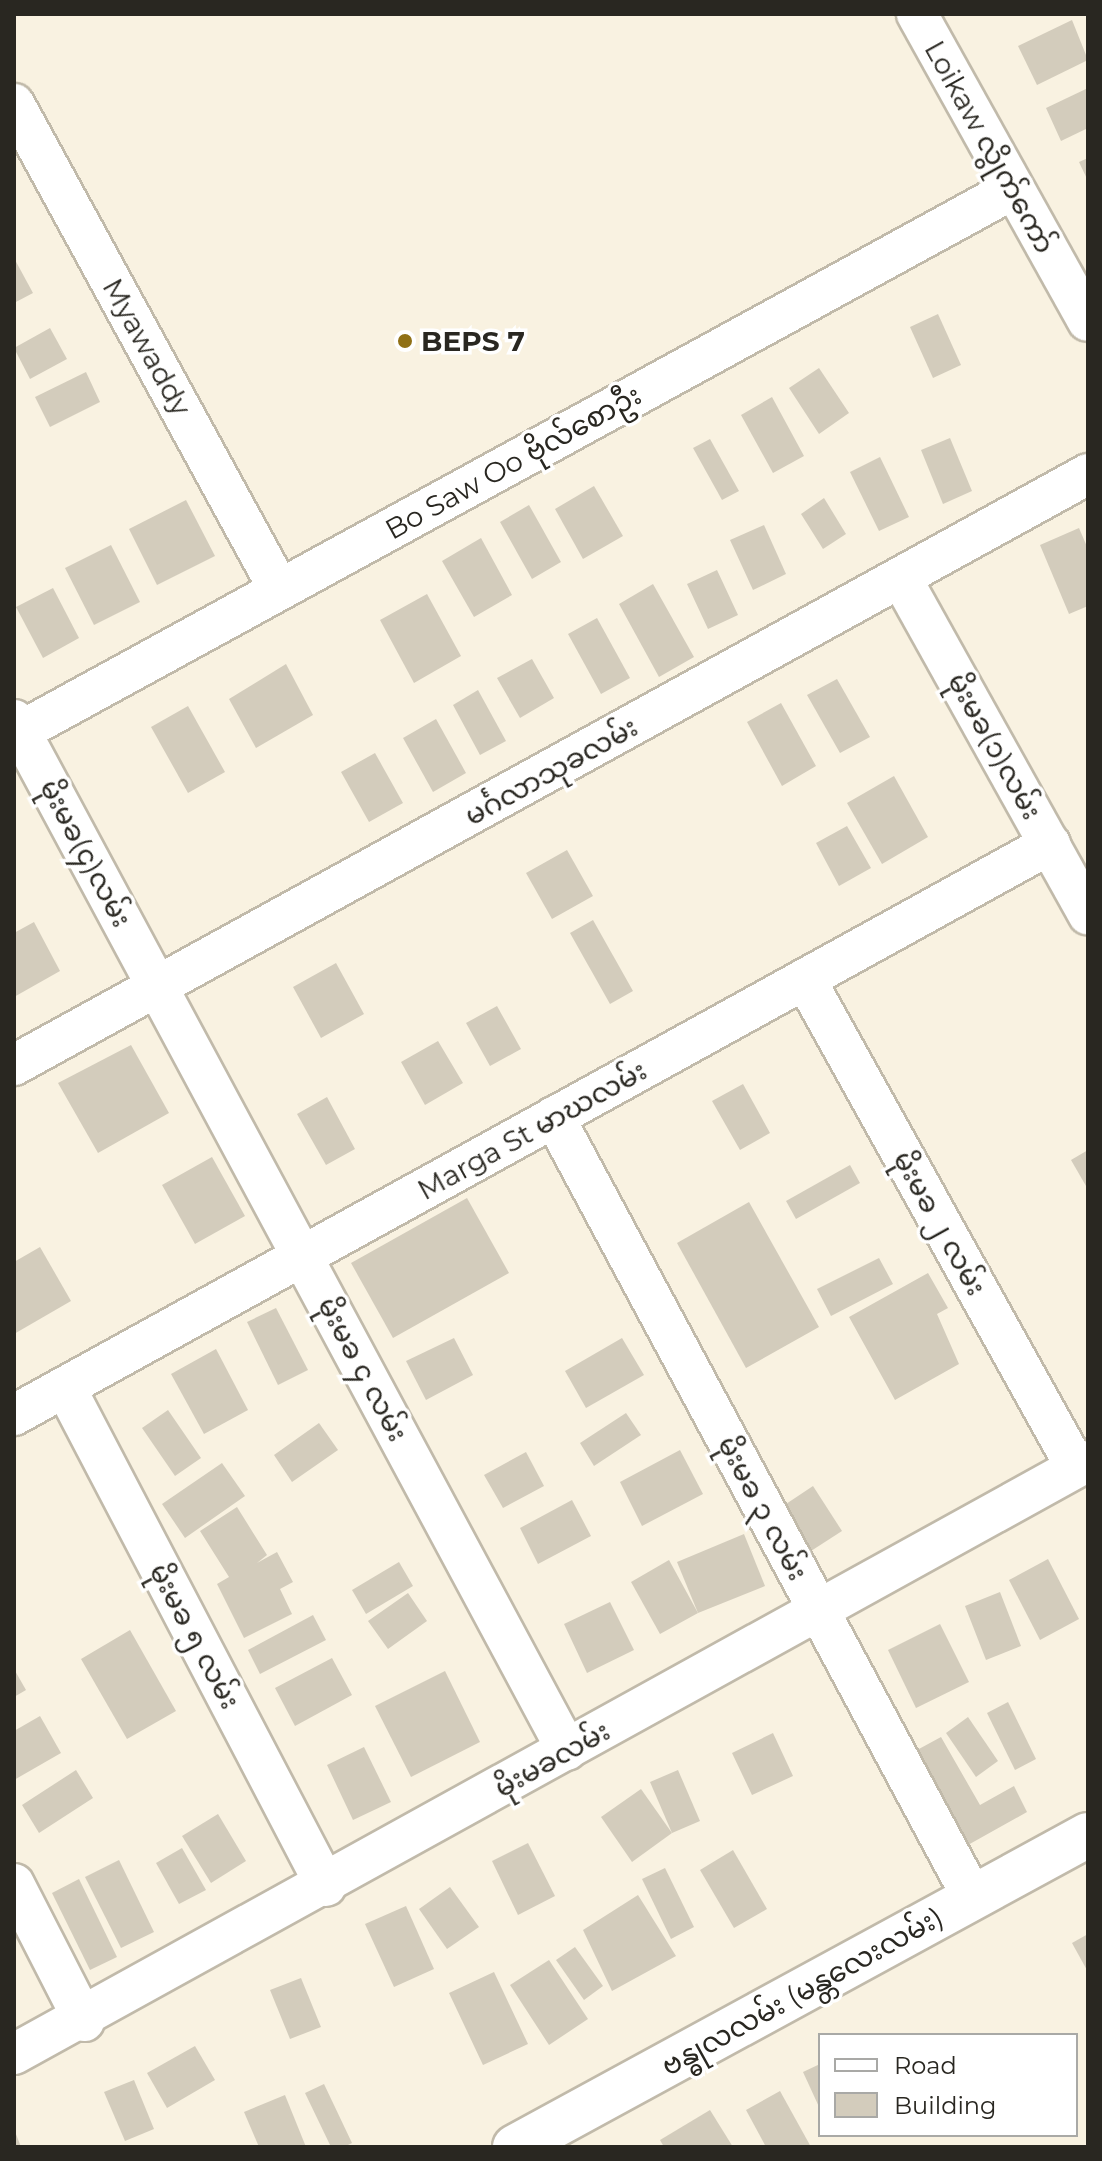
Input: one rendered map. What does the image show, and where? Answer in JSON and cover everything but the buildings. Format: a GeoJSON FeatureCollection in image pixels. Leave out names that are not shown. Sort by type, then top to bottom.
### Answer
{"type":"FeatureCollection","features":[{"type":"Feature","properties":{"kind":"street","name":"Loikaw လွိုက်ကော်"},"geometry":{"type":"LineString","coordinates":[[917,14],[1088,321]]}},
{"type":"Feature","properties":{"kind":"street","name":"Myawaddy"},"geometry":{"type":"LineString","coordinates":[[14,104],[279,589]]}},
{"type":"Feature","properties":{"kind":"street","name":"Bo Saw Oo ဗိုလ်စောဦး"},"geometry":{"type":"LineString","coordinates":[[16,729],[1013,189]]}},
{"type":"Feature","properties":{"kind":"street","name":"မင်္ဂလာသုခလမ်း"},"geometry":{"type":"LineString","coordinates":[[14,1065],[905,584],[1088,474]]}},
{"type":"Feature","properties":{"kind":"street"},"geometry":{"type":"LineString","coordinates":[[905,584],[1088,913]]}},
{"type":"Feature","properties":{"kind":"street","name":"မိုးမခ(၁)လမ်း"},"geometry":{"type":"LineString","coordinates":[[905,584],[1088,913]]}},
{"type":"Feature","properties":{"kind":"street","name":"မိုးမခ(၄)လမ်း"},"geometry":{"type":"LineString","coordinates":[[16,729],[158,987]]}},
{"type":"Feature","properties":{"kind":"street","name":"Marga St မာဃလမ်း"},"geometry":{"type":"LineString","coordinates":[[14,1415],[1050,844]]}},
{"type":"Feature","properties":{"kind":"street","name":"မိုးမခ ၂ လမ်း"},"geometry":{"type":"LineString","coordinates":[[805,979],[1082,1464]]}},
{"type":"Feature","properties":{"kind":"street","name":"မိုးမခ ၄ လမ်း"},"geometry":{"type":"LineString","coordinates":[[158,987],[567,1750]]}},
{"type":"Feature","properties":{"kind":"street","name":"မိုးမခ ၃ လမ်း"},"geometry":{"type":"LineString","coordinates":[[554,1117],[973,1898]]}},
{"type":"Feature","properties":{"kind":"street","name":"မိုးမခ ၅ လမ်း"},"geometry":{"type":"LineString","coordinates":[[65,1387],[326,1886]]}},
{"type":"Feature","properties":{"kind":"street","name":"မိုးမခလမ်း"},"geometry":{"type":"LineString","coordinates":[[14,2054],[84,2021],[1082,1464]]}},
{"type":"Feature","properties":{"kind":"street","name":"ဗန္ဓုလလမ်း (မန္တလေးလမ်း)"},"geometry":{"type":"LineString","coordinates":[[515,2147],[1088,1835]]}},
{"type":"Feature","properties":{"kind":"street"},"geometry":{"type":"LineString","coordinates":[[14,1884],[84,2021]]}},
{"type":"Feature","properties":{"kind":"place","name":"BEPS 7"},"geometry":{"type":"Point","coordinates":[405,341]}}]}
